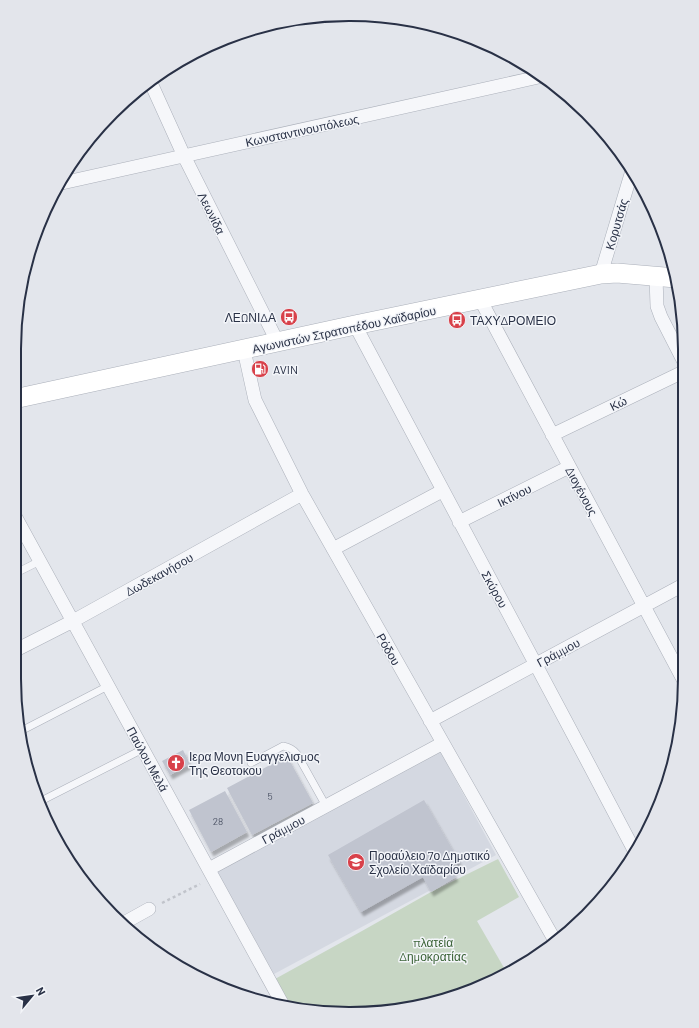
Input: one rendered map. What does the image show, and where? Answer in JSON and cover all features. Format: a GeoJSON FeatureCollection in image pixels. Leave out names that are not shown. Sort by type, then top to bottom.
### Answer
{"type":"FeatureCollection","features":[{"type":"Feature","properties":{"kind":"street","name":"Κωνσταντινουπόλεως"},"geometry":{"type":"LineString","coordinates":[[67,182],[534,78]]}},
{"type":"Feature","properties":{"kind":"street","name":"Λεωνίδα"},"geometry":{"type":"LineString","coordinates":[[152,87],[184,156],[278,343]]}},
{"type":"Feature","properties":{"kind":"street","name":"Κορυτσάς"},"geometry":{"type":"LineString","coordinates":[[602,274],[630,178]]}},
{"type":"Feature","properties":{"kind":"street","name":"Αγωνιστών Στρατοπέδου Χαϊδαρίου"},"geometry":{"type":"LineString","coordinates":[[21,398],[278,343],[355,325],[602,274],[617,273],[670,278]]}},
{"type":"Feature","properties":{"kind":"street"},"geometry":{"type":"LineString","coordinates":[[656,277],[657,306],[678,350]]}},
{"type":"Feature","properties":{"kind":"street","name":"Διογένους"},"geometry":{"type":"LineString","coordinates":[[480,299],[678,671]]}},
{"type":"Feature","properties":{"kind":"street","name":"Σκύρου"},"geometry":{"type":"LineString","coordinates":[[355,325],[632,846]]}},
{"type":"Feature","properties":{"kind":"street","name":"Ρόδου"},"geometry":{"type":"LineString","coordinates":[[244,350],[255,400],[302,494],[552,936]]}},
{"type":"Feature","properties":{"kind":"street","name":"Κώ"},"geometry":{"type":"LineString","coordinates":[[552,435],[678,374]]}},
{"type":"Feature","properties":{"kind":"street","name":"Ικτίνου"},"geometry":{"type":"LineString","coordinates":[[459,522],[569,467]]}},
{"type":"Feature","properties":{"kind":"street"},"geometry":{"type":"LineString","coordinates":[[333,550],[442,491]]}},
{"type":"Feature","properties":{"kind":"street","name":"Δωδεκανήσου"},"geometry":{"type":"LineString","coordinates":[[21,647],[73,621],[302,494]]}},
{"type":"Feature","properties":{"kind":"street","name":"Παύλου Μελά"},"geometry":{"type":"LineString","coordinates":[[21,527],[280,1000]]}},
{"type":"Feature","properties":{"kind":"street","name":"Γράμμου"},"geometry":{"type":"LineString","coordinates":[[430,721],[678,588]]}},
{"type":"Feature","properties":{"kind":"street","name":"Γράμμου"},"geometry":{"type":"LineString","coordinates":[[211,873],[326,806],[443,743]]}},
{"type":"Feature","properties":{"kind":"street"},"geometry":{"type":"LineString","coordinates":[[128,921],[149,909]]}},
{"type":"Feature","properties":{"kind":"lane"},"geometry":{"type":"LineString","coordinates":[[21,570],[40,561]]}},
{"type":"Feature","properties":{"kind":"lane"},"geometry":{"type":"LineString","coordinates":[[25,730],[108,686]]}},
{"type":"Feature","properties":{"kind":"lane"},"geometry":{"type":"LineString","coordinates":[[251,763],[283,746],[293,749],[326,806]]}},
{"type":"Feature","properties":{"kind":"lane"},"geometry":{"type":"LineString","coordinates":[[44,799],[143,749]]}},
{"type":"Feature","properties":{"kind":"path"},"geometry":{"type":"LineString","coordinates":[[149,909],[211,873]]}},
{"type":"Feature","properties":{"kind":"shaded area","name":"Προαύλειο 7ο Δημοτικό Σχολείο Χαϊδαρίου"},"geometry":{"type":"Polygon","coordinates":[[[440,751],[496,855],[274,974],[216,870],[440,751]]]}},
{"type":"Feature","properties":{"kind":"green space","name":"πλατεία Δημοκρατίας"},"geometry":{"type":"Polygon","coordinates":[[[498,859],[519,897],[477,921],[504,968],[455,990],[414,1001],[350,1007],[288,1001],[275,979],[431,892],[498,859]]]}},
{"type":"Feature","properties":{"kind":"building","name":"Ιερα Μονη Ευαγγελισμος Της Θεοτοκου"},"geometry":{"type":"Polygon","coordinates":[[[183,750],[190,764],[170,775],[162,761],[183,750]]]}},
{"type":"Feature","properties":{"kind":"building"},"geometry":{"type":"Polygon","coordinates":[[[287,756],[313,803],[252,835],[227,788],[287,756]]]}},
{"type":"Feature","properties":{"kind":"building"},"geometry":{"type":"Polygon","coordinates":[[[225,791],[247,832],[211,852],[189,810],[225,791]]]}},
{"type":"Feature","properties":{"kind":"building"},"geometry":{"type":"Polygon","coordinates":[[[424,800],[459,861],[450,867],[456,877],[431,892],[423,877],[361,912],[328,855],[424,800]]]}},
{"type":"Feature","properties":{"kind":"place","name":"ΛΕΩΝΙΔΑ"},"geometry":{"type":"Point","coordinates":[289,317]}},
{"type":"Feature","properties":{"kind":"place","name":"ΤΑΧΥΔΡΟΜΕΙΟ"},"geometry":{"type":"Point","coordinates":[457,320]}},
{"type":"Feature","properties":{"kind":"place","name":"AVIN"},"geometry":{"type":"Point","coordinates":[260,369]}},
{"type":"Feature","properties":{"kind":"place","name":"Ιερα Μονη Ευαγγελισμος Της Θεοτοκου"},"geometry":{"type":"Point","coordinates":[176,763]}},
{"type":"Feature","properties":{"kind":"place","name":"Προαύλειο 7ο Δημοτικό Σχολείο Χαϊδαρίου"},"geometry":{"type":"Point","coordinates":[356,862]}}]}
